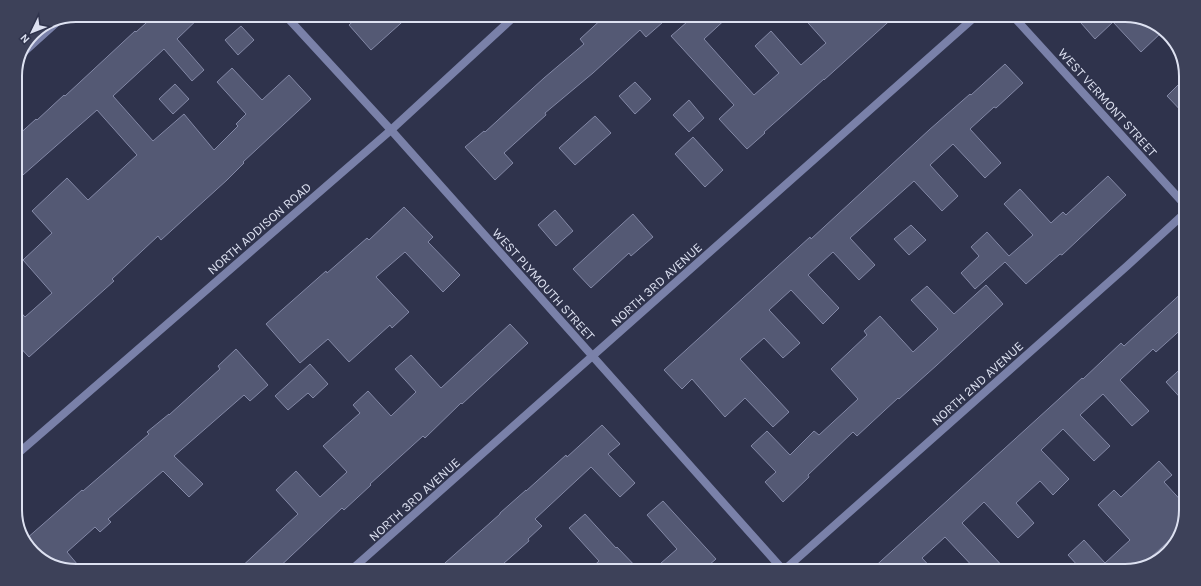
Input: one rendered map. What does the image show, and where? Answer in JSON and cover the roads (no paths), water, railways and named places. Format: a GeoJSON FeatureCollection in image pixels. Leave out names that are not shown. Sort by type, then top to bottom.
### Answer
{"type":"FeatureCollection","features":[{"type":"Feature","properties":{"kind":"street","name":"WEST PLYMOUTH STREET"},"geometry":{"type":"LineString","coordinates":[[291,22],[391,130],[778,564]]}},
{"type":"Feature","properties":{"kind":"street","name":"NORTH ADDISON ROAD"},"geometry":{"type":"LineString","coordinates":[[22,450],[391,130],[508,22]]}},
{"type":"Feature","properties":{"kind":"street","name":"NORTH 3RD AVENUE"},"geometry":{"type":"LineString","coordinates":[[358,564],[970,22]]}},
{"type":"Feature","properties":{"kind":"street","name":"WEST VERMONT STREET"},"geometry":{"type":"LineString","coordinates":[[1018,22],[1179,198]]}},
{"type":"Feature","properties":{"kind":"street","name":"NORTH 2ND AVENUE"},"geometry":{"type":"LineString","coordinates":[[792,564],[1179,218]]}}]}
